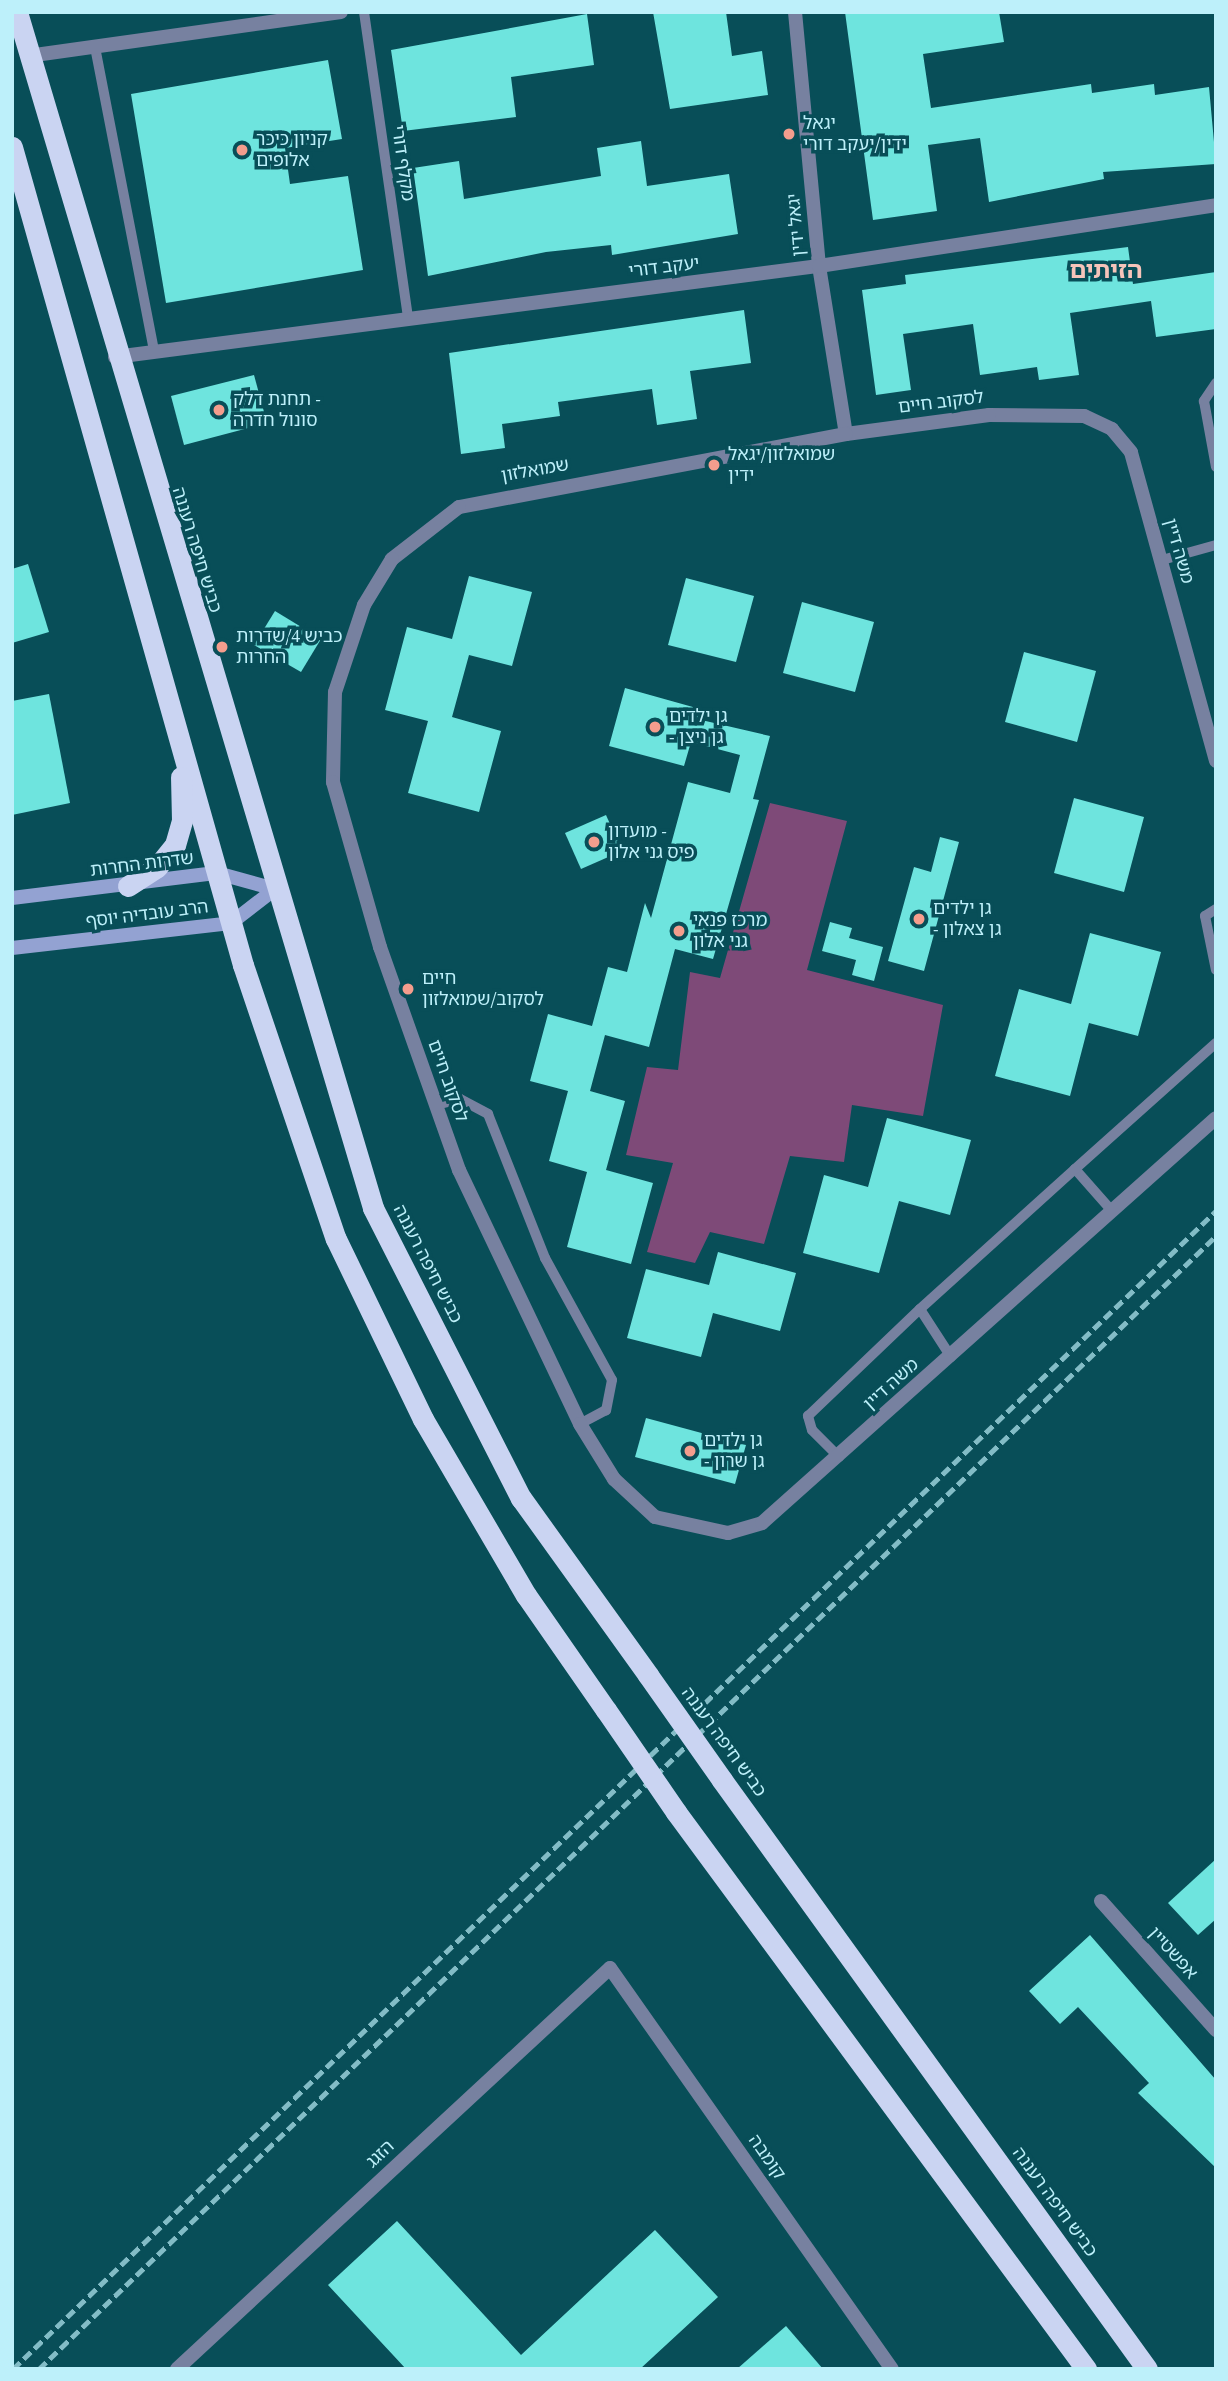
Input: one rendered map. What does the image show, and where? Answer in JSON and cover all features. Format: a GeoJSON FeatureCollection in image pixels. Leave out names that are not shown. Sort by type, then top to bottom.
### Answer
{"type":"FeatureCollection","features":[{"type":"Feature","properties":{"kind":"highway","name":"כביש חיפה רעננה"},"geometry":{"type":"LineString","coordinates":[[16,12],[115,357],[373,1208],[521,1498],[1147,2369]]}},
{"type":"Feature","properties":{"kind":"highway"},"geometry":{"type":"LineString","coordinates":[[12,147],[180,751],[231,923],[336,1239],[423,1419],[526,1595],[676,1812],[1086,2369]]}},
{"type":"Feature","properties":{"kind":"highway"},"geometry":{"type":"LineString","coordinates":[[128,886],[157,867],[175,845],[182,820],[180,751]]}},
{"type":"Feature","properties":{"kind":"main road","name":"שדרות החרות"},"geometry":{"type":"LineString","coordinates":[[12,898],[128,886],[217,873],[275,888]]}},
{"type":"Feature","properties":{"kind":"main road","name":"הרב עובדיה יוסף"},"geometry":{"type":"LineString","coordinates":[[12,948],[231,923],[275,888]]}},
{"type":"Feature","properties":{"kind":"street"},"geometry":{"type":"LineString","coordinates":[[28,56],[286,16],[341,12]]}},
{"type":"Feature","properties":{"kind":"street","name":"יגאל ידין"},"geometry":{"type":"LineString","coordinates":[[795,12],[819,266],[846,434]]}},
{"type":"Feature","properties":{"kind":"street","name":"יעקב דורי"},"geometry":{"type":"LineString","coordinates":[[115,357],[819,266],[1216,205]]}},
{"type":"Feature","properties":{"kind":"street","name":"לסקוב חיים"},"geometry":{"type":"LineString","coordinates":[[846,434],[1041,413]]}},
{"type":"Feature","properties":{"kind":"street","name":"משה דיין"},"geometry":{"type":"LineString","coordinates":[[1041,413],[1084,416],[1118,437],[1131,452],[1209,711],[1216,761]]}},
{"type":"Feature","properties":{"kind":"street","name":"שמואלזון"},"geometry":{"type":"LineString","coordinates":[[335,692],[364,605],[392,559],[459,507],[846,434]]}},
{"type":"Feature","properties":{"kind":"street","name":"לסקוב חיים"},"geometry":{"type":"LineString","coordinates":[[335,692],[333,782],[380,947],[486,1238],[580,1424]]}},
{"type":"Feature","properties":{"kind":"street","name":"משה דיין"},"geometry":{"type":"LineString","coordinates":[[580,1424],[633,1500],[655,1517],[699,1530],[728,1533],[762,1523],[1216,1118]]}},
{"type":"Feature","properties":{"kind":"street","name":"אפשטיין"},"geometry":{"type":"LineString","coordinates":[[1101,1901],[1216,2030]]}},
{"type":"Feature","properties":{"kind":"street","name":"הזגג"},"geometry":{"type":"LineString","coordinates":[[177,2369],[610,1968]]}},
{"type":"Feature","properties":{"kind":"street","name":"קומבה"},"geometry":{"type":"LineString","coordinates":[[610,1968],[892,2369]]}},
{"type":"Feature","properties":{"kind":"lane","name":"מקלף דורי"},"geometry":{"type":"LineString","coordinates":[[363,12],[408,318]]}},
{"type":"Feature","properties":{"kind":"lane"},"geometry":{"type":"LineString","coordinates":[[95,47],[153,351]]}},
{"type":"Feature","properties":{"kind":"lane"},"geometry":{"type":"LineString","coordinates":[[1216,383],[1204,401],[1216,467]]}},
{"type":"Feature","properties":{"kind":"lane"},"geometry":{"type":"LineString","coordinates":[[1162,560],[1216,545]]}},
{"type":"Feature","properties":{"kind":"lane"},"geometry":{"type":"LineString","coordinates":[[1216,909],[1205,916],[1216,970]]}},
{"type":"Feature","properties":{"kind":"lane"},"geometry":{"type":"LineString","coordinates":[[839,1457],[812,1430],[808,1416],[920,1309],[1216,1043]]}},
{"type":"Feature","properties":{"kind":"lane"},"geometry":{"type":"LineString","coordinates":[[436,1105],[460,1099],[488,1114],[545,1258],[612,1380],[607,1410],[580,1424]]}},
{"type":"Feature","properties":{"kind":"lane"},"geometry":{"type":"LineString","coordinates":[[1075,1169],[1112,1211]]}},
{"type":"Feature","properties":{"kind":"lane"},"geometry":{"type":"LineString","coordinates":[[920,1309],[951,1357]]}},
{"type":"Feature","properties":{"kind":"shaded area"},"geometry":{"type":"Polygon","coordinates":[[[770,803],[847,821],[807,970],[943,1005],[923,1116],[852,1105],[844,1162],[790,1156],[764,1244],[710,1232],[695,1263],[647,1252],[673,1163],[626,1155],[647,1067],[678,1070],[690,972],[720,978],[770,803]]]}},
{"type":"Feature","properties":{"kind":"building"},"geometry":{"type":"Polygon","coordinates":[[[653,12],[726,12],[732,56],[762,51],[768,95],[670,109],[653,12]]]}},
{"type":"Feature","properties":{"kind":"building"},"geometry":{"type":"Polygon","coordinates":[[[845,12],[999,12],[1004,42],[923,54],[931,108],[1091,84],[1092,93],[1154,84],[1155,95],[1209,87],[1216,164],[1103,172],[1104,179],[989,202],[980,138],[928,145],[937,211],[873,220],[845,12]]]}},
{"type":"Feature","properties":{"kind":"building"},"geometry":{"type":"Polygon","coordinates":[[[587,14],[594,65],[511,77],[516,117],[403,131],[391,50],[587,14]]]}},
{"type":"Feature","properties":{"kind":"building","name":"קניון כיכר אלופים"},"geometry":{"type":"Polygon","coordinates":[[[328,60],[342,139],[285,148],[290,184],[348,176],[363,270],[166,303],[131,94],[328,60]]]}},
{"type":"Feature","properties":{"kind":"building"},"geometry":{"type":"Polygon","coordinates":[[[641,141],[647,186],[729,174],[738,234],[612,255],[611,245],[546,252],[428,276],[413,168],[459,161],[464,199],[601,176],[597,148],[641,141]]]}},
{"type":"Feature","properties":{"kind":"building"},"geometry":{"type":"Polygon","coordinates":[[[1128,247],[1133,284],[1216,272],[1216,329],[1156,337],[1151,301],[1070,313],[1079,375],[1039,380],[1037,367],[980,375],[973,324],[903,334],[911,390],[876,395],[862,290],[906,284],[905,275],[1128,247]]]}},
{"type":"Feature","properties":{"kind":"building"},"geometry":{"type":"Polygon","coordinates":[[[744,310],[751,363],[690,371],[697,419],[657,425],[652,389],[558,402],[560,416],[502,424],[505,448],[461,454],[449,353],[744,310]]]}},
{"type":"Feature","properties":{"kind":"building","name":"תחנת דלק - סונול חדרה"},"geometry":{"type":"Polygon","coordinates":[[[254,375],[267,423],[184,445],[171,396],[254,375]]]}},
{"type":"Feature","properties":{"kind":"building"},"geometry":{"type":"Polygon","coordinates":[[[28,564],[49,632],[12,643],[12,569],[28,564]]]}},
{"type":"Feature","properties":{"kind":"building"},"geometry":{"type":"Polygon","coordinates":[[[469,576],[532,592],[512,666],[469,655],[452,717],[501,731],[479,812],[408,793],[428,721],[385,710],[407,627],[452,639],[469,576]]]}},
{"type":"Feature","properties":{"kind":"building"},"geometry":{"type":"Polygon","coordinates":[[[686,578],[754,596],[736,662],[668,645],[686,578]]]}},
{"type":"Feature","properties":{"kind":"building"},"geometry":{"type":"Polygon","coordinates":[[[802,602],[874,622],[855,692],[783,673],[802,602]]]}},
{"type":"Feature","properties":{"kind":"building"},"geometry":{"type":"Polygon","coordinates":[[[275,611],[321,639],[301,672],[254,645],[275,611]]]}},
{"type":"Feature","properties":{"kind":"building"},"geometry":{"type":"Polygon","coordinates":[[[1024,652],[1096,671],[1077,742],[1005,722],[1024,652]]]}},
{"type":"Feature","properties":{"kind":"building"},"geometry":{"type":"Polygon","coordinates":[[[625,688],[700,709],[697,719],[770,736],[753,799],[759,800],[713,959],[675,949],[649,1047],[605,1035],[590,1091],[625,1101],[606,1170],[653,1183],[631,1264],[567,1247],[587,1172],[549,1161],[568,1091],[530,1081],[548,1014],[592,1026],[608,967],[627,972],[645,903],[651,918],[688,782],[730,793],[740,755],[691,742],[684,766],[609,746],[625,688]]]}},
{"type":"Feature","properties":{"kind":"building"},"geometry":{"type":"Polygon","coordinates":[[[49,694],[70,803],[12,815],[12,701],[49,694]]]}},
{"type":"Feature","properties":{"kind":"building"},"geometry":{"type":"Polygon","coordinates":[[[1074,798],[1144,817],[1124,892],[1054,873],[1074,798]]]}},
{"type":"Feature","properties":{"kind":"building","name":"מועדון - פיס גני אלון"},"geometry":{"type":"Polygon","coordinates":[[[606,815],[622,851],[581,869],[565,833],[606,815]]]}},
{"type":"Feature","properties":{"kind":"building","name":"גן ילדים - גן צאלון"},"geometry":{"type":"Polygon","coordinates":[[[940,837],[959,842],[924,971],[888,961],[914,867],[931,872],[940,837]]]}},
{"type":"Feature","properties":{"kind":"building"},"geometry":{"type":"Polygon","coordinates":[[[830,922],[852,928],[849,938],[883,947],[874,981],[852,975],[856,960],[822,951],[830,922]]]}},
{"type":"Feature","properties":{"kind":"building"},"geometry":{"type":"Polygon","coordinates":[[[1090,933],[1161,952],[1138,1036],[1089,1023],[1070,1096],[995,1076],[1019,989],[1071,1004],[1090,933]]]}},
{"type":"Feature","properties":{"kind":"building"},"geometry":{"type":"Polygon","coordinates":[[[887,1118],[971,1140],[950,1215],[899,1201],[879,1273],[803,1253],[824,1175],[868,1187],[887,1118]]]}},
{"type":"Feature","properties":{"kind":"building"},"geometry":{"type":"Polygon","coordinates":[[[718,1252],[796,1273],[780,1331],[713,1313],[701,1357],[627,1338],[646,1269],[709,1285],[718,1252]]]}},
{"type":"Feature","properties":{"kind":"building","name":"גן ילדים - גן שרון"},"geometry":{"type":"Polygon","coordinates":[[[646,1418],[746,1445],[735,1484],[635,1457],[646,1418]]]}},
{"type":"Feature","properties":{"kind":"building"},"geometry":{"type":"Polygon","coordinates":[[[1216,1859],[1216,1919],[1198,1935],[1168,1903],[1216,1859]]]}},
{"type":"Feature","properties":{"kind":"building"},"geometry":{"type":"Polygon","coordinates":[[[1090,1935],[1216,2080],[1216,2168],[1138,2093],[1149,2083],[1078,2007],[1060,2024],[1029,1991],[1090,1935]]]}},
{"type":"Feature","properties":{"kind":"building"},"geometry":{"type":"Polygon","coordinates":[[[397,2221],[521,2355],[655,2230],[718,2297],[640,2369],[406,2369],[328,2285],[397,2221]]]}},
{"type":"Feature","properties":{"kind":"building"},"geometry":{"type":"Polygon","coordinates":[[[786,2326],[823,2369],[737,2369],[786,2326]]]}},
{"type":"Feature","properties":{"kind":"railway"},"geometry":{"type":"LineString","coordinates":[[13,2369],[1216,1211]]}},
{"type":"Feature","properties":{"kind":"railway"},"geometry":{"type":"LineString","coordinates":[[39,2369],[1216,1236]]}},
{"type":"Feature","properties":{"kind":"place","name":"יגאל ידין/יעקב דורי"},"geometry":{"type":"Point","coordinates":[789,134]}},
{"type":"Feature","properties":{"kind":"place","name":"קניון כיכר אלופים"},"geometry":{"type":"Point","coordinates":[242,150]}},
{"type":"Feature","properties":{"kind":"place","name":"תחנת דלק - סונול חדרה"},"geometry":{"type":"Point","coordinates":[219,410]}},
{"type":"Feature","properties":{"kind":"place","name":"שמואלזון/יגאל ידין"},"geometry":{"type":"Point","coordinates":[714,465]}},
{"type":"Feature","properties":{"kind":"place","name":"כביש 4/שדרות החרות"},"geometry":{"type":"Point","coordinates":[222,647]}},
{"type":"Feature","properties":{"kind":"place","name":"גן ילדים - גן ניצן"},"geometry":{"type":"Point","coordinates":[655,727]}},
{"type":"Feature","properties":{"kind":"place","name":"מועדון - פיס גני אלון"},"geometry":{"type":"Point","coordinates":[594,842]}},
{"type":"Feature","properties":{"kind":"place","name":"גן ילדים - גן צאלון"},"geometry":{"type":"Point","coordinates":[919,919]}},
{"type":"Feature","properties":{"kind":"place","name":"מרכז פנאי גני אלון"},"geometry":{"type":"Point","coordinates":[679,931]}},
{"type":"Feature","properties":{"kind":"place","name":"חיים לסקוב/שמואלזון"},"geometry":{"type":"Point","coordinates":[408,989]}},
{"type":"Feature","properties":{"kind":"place","name":"גן ילדים - גן שרון"},"geometry":{"type":"Point","coordinates":[690,1451]}},
{"type":"Feature","properties":{"kind":"district","name":"הזיתים"},"geometry":{"type":"Point","coordinates":[1106,270]}}]}
